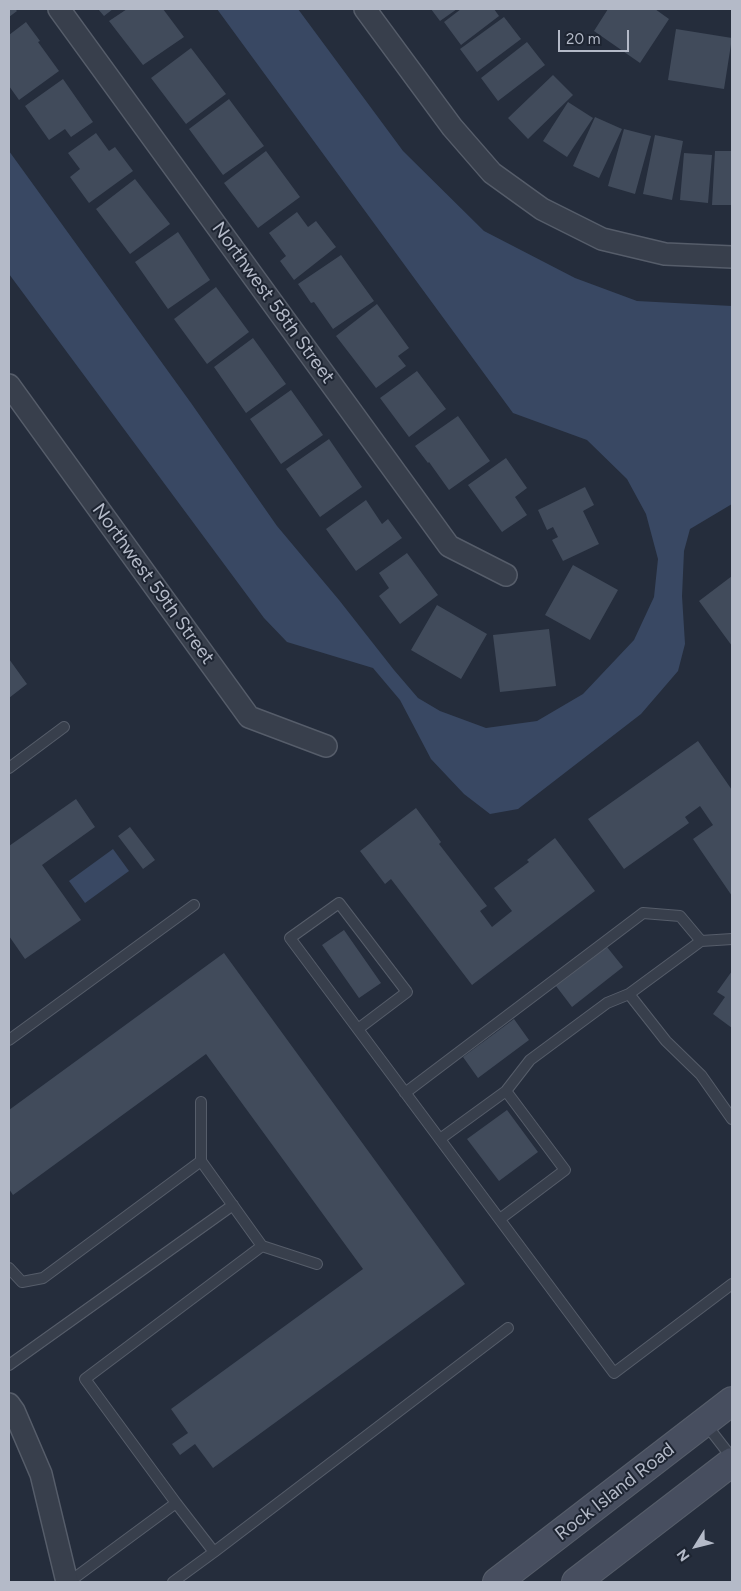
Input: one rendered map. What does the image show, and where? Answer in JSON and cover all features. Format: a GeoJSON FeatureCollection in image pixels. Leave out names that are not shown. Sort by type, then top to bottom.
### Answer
{"type":"FeatureCollection","features":[{"type":"Feature","properties":{"kind":"main road","name":"Rock Island Road"},"geometry":{"type":"LineString","coordinates":[[497,1582],[732,1401]]}},
{"type":"Feature","properties":{"kind":"main road"},"geometry":{"type":"LineString","coordinates":[[576,1582],[732,1462]]}},
{"type":"Feature","properties":{"kind":"street","name":"Northwest 58th Street"},"geometry":{"type":"LineString","coordinates":[[59,9],[449,546],[506,576]]}},
{"type":"Feature","properties":{"kind":"street"},"geometry":{"type":"LineString","coordinates":[[365,9],[452,127],[492,173],[542,209],[602,239],[665,254],[732,257]]}},
{"type":"Feature","properties":{"kind":"street","name":"Northwest 59th Street"},"geometry":{"type":"LineString","coordinates":[[9,385],[249,717],[326,746]]}},
{"type":"Feature","properties":{"kind":"street"},"geometry":{"type":"LineString","coordinates":[[9,1404],[14,1411],[41,1474],[68,1582]]}},
{"type":"Feature","properties":{"kind":"lane"},"geometry":{"type":"LineString","coordinates":[[9,768],[64,727]]}},
{"type":"Feature","properties":{"kind":"lane"},"geometry":{"type":"LineString","coordinates":[[358,1029],[407,992],[339,903],[290,938],[614,1373],[732,1284]]}},
{"type":"Feature","properties":{"kind":"lane"},"geometry":{"type":"LineString","coordinates":[[9,1040],[194,905]]}},
{"type":"Feature","properties":{"kind":"lane"},"geometry":{"type":"LineString","coordinates":[[405,1093],[643,913],[680,916],[701,941]]}},
{"type":"Feature","properties":{"kind":"lane"},"geometry":{"type":"LineString","coordinates":[[440,1139],[506,1091],[530,1060],[607,1003],[629,994],[701,941],[732,939]]}},
{"type":"Feature","properties":{"kind":"lane"},"geometry":{"type":"LineString","coordinates":[[629,994],[666,1041],[701,1075],[732,1119]]}},
{"type":"Feature","properties":{"kind":"lane"},"geometry":{"type":"LineString","coordinates":[[500,1219],[565,1170],[506,1091]]}},
{"type":"Feature","properties":{"kind":"lane"},"geometry":{"type":"LineString","coordinates":[[201,1102],[202,1161],[262,1246],[317,1264]]}},
{"type":"Feature","properties":{"kind":"lane"},"geometry":{"type":"LineString","coordinates":[[9,1268],[22,1282],[43,1278],[202,1161]]}},
{"type":"Feature","properties":{"kind":"lane"},"geometry":{"type":"LineString","coordinates":[[9,1365],[233,1205]]}},
{"type":"Feature","properties":{"kind":"lane"},"geometry":{"type":"LineString","coordinates":[[214,1552],[85,1379],[262,1246]]}},
{"type":"Feature","properties":{"kind":"lane"},"geometry":{"type":"LineString","coordinates":[[173,1582],[508,1328]]}},
{"type":"Feature","properties":{"kind":"lane"},"geometry":{"type":"LineString","coordinates":[[705,1422],[732,1458]]}},
{"type":"Feature","properties":{"kind":"lane"},"geometry":{"type":"LineString","coordinates":[[68,1582],[176,1503]]}},
{"type":"Feature","properties":{"kind":"water"},"geometry":{"type":"Polygon","coordinates":[[[217,9],[298,9],[403,151],[484,231],[575,278],[637,301],[732,306],[732,504],[690,529],[684,551],[682,596],[685,644],[678,671],[641,714],[518,809],[490,814],[464,794],[431,759],[400,700],[373,668],[287,642],[264,618],[9,274],[9,151],[191,403],[277,526],[418,698],[440,711],[486,728],[537,721],[583,694],[634,640],[654,597],[658,559],[646,514],[627,479],[587,440],[513,413],[217,9]]]}},
{"type":"Feature","properties":{"kind":"water"},"geometry":{"type":"Polygon","coordinates":[[[113,849],[129,871],[85,903],[69,881],[113,849]]]}},
{"type":"Feature","properties":{"kind":"building"},"geometry":{"type":"Polygon","coordinates":[[[9,9],[15,9],[17,11],[9,17],[9,9]]]}},
{"type":"Feature","properties":{"kind":"building"},"geometry":{"type":"Polygon","coordinates":[[[98,9],[113,9],[104,16],[98,9]]]}},
{"type":"Feature","properties":{"kind":"building"},"geometry":{"type":"Polygon","coordinates":[[[127,9],[163,9],[184,37],[143,65],[109,21],[127,9]]]}},
{"type":"Feature","properties":{"kind":"building"},"geometry":{"type":"Polygon","coordinates":[[[431,9],[457,9],[440,21],[431,9]]]}},
{"type":"Feature","properties":{"kind":"building"},"geometry":{"type":"Polygon","coordinates":[[[461,9],[494,9],[499,16],[461,45],[444,22],[461,9]]]}},
{"type":"Feature","properties":{"kind":"building"},"geometry":{"type":"Polygon","coordinates":[[[608,9],[655,9],[669,19],[640,63],[594,31],[608,9]]]}},
{"type":"Feature","properties":{"kind":"building"},"geometry":{"type":"Polygon","coordinates":[[[504,17],[521,39],[477,72],[460,49],[504,17]]]}},
{"type":"Feature","properties":{"kind":"building"},"geometry":{"type":"Polygon","coordinates":[[[26,22],[59,71],[19,100],[9,86],[9,35],[26,22]]]}},
{"type":"Feature","properties":{"kind":"building"},"geometry":{"type":"Polygon","coordinates":[[[676,29],[732,38],[724,89],[668,80],[676,29]]]}},
{"type":"Feature","properties":{"kind":"building"},"geometry":{"type":"Polygon","coordinates":[[[527,42],[545,65],[498,101],[481,78],[527,42]]]}},
{"type":"Feature","properties":{"kind":"building"},"geometry":{"type":"Polygon","coordinates":[[[191,48],[226,94],[186,124],[151,78],[191,48]]]}},
{"type":"Feature","properties":{"kind":"building"},"geometry":{"type":"Polygon","coordinates":[[[553,75],[573,95],[528,139],[508,118],[553,75]]]}},
{"type":"Feature","properties":{"kind":"building"},"geometry":{"type":"Polygon","coordinates":[[[63,79],[93,122],[71,137],[65,129],[49,140],[25,106],[63,79]]]}},
{"type":"Feature","properties":{"kind":"building"},"geometry":{"type":"Polygon","coordinates":[[[229,99],[264,146],[223,175],[189,129],[229,99]]]}},
{"type":"Feature","properties":{"kind":"building"},"geometry":{"type":"Polygon","coordinates":[[[568,102],[593,118],[567,157],[543,141],[568,102]]]}},
{"type":"Feature","properties":{"kind":"building"},"geometry":{"type":"Polygon","coordinates":[[[595,117],[622,129],[599,178],[573,166],[595,117]]]}},
{"type":"Feature","properties":{"kind":"building"},"geometry":{"type":"Polygon","coordinates":[[[624,129],[651,136],[635,194],[608,186],[624,129]]]}},
{"type":"Feature","properties":{"kind":"building"},"geometry":{"type":"Polygon","coordinates":[[[96,133],[109,151],[115,147],[133,171],[89,203],[70,177],[80,169],[68,153],[96,133]]]}},
{"type":"Feature","properties":{"kind":"building"},"geometry":{"type":"Polygon","coordinates":[[[655,135],[683,141],[672,200],[643,194],[655,135]]]}},
{"type":"Feature","properties":{"kind":"building"},"geometry":{"type":"Polygon","coordinates":[[[266,151],[300,197],[258,228],[224,183],[266,151]]]}},
{"type":"Feature","properties":{"kind":"building"},"geometry":{"type":"Polygon","coordinates":[[[715,151],[732,151],[732,205],[712,205],[715,151]]]}},
{"type":"Feature","properties":{"kind":"building"},"geometry":{"type":"Polygon","coordinates":[[[684,153],[712,155],[708,203],[680,200],[684,153]]]}},
{"type":"Feature","properties":{"kind":"building"},"geometry":{"type":"Polygon","coordinates":[[[135,179],[170,224],[130,254],[96,209],[135,179]]]}},
{"type":"Feature","properties":{"kind":"building"},"geometry":{"type":"Polygon","coordinates":[[[297,212],[308,227],[316,221],[336,247],[294,280],[280,261],[286,256],[269,233],[297,212]]]}},
{"type":"Feature","properties":{"kind":"building"},"geometry":{"type":"Polygon","coordinates":[[[178,232],[210,280],[168,309],[135,262],[178,232]]]}},
{"type":"Feature","properties":{"kind":"building"},"geometry":{"type":"Polygon","coordinates":[[[341,255],[374,301],[333,329],[314,302],[311,303],[298,284],[341,255]]]}},
{"type":"Feature","properties":{"kind":"building"},"geometry":{"type":"Polygon","coordinates":[[[216,287],[249,332],[207,364],[174,319],[216,287]]]}},
{"type":"Feature","properties":{"kind":"building"},"geometry":{"type":"Polygon","coordinates":[[[377,304],[409,348],[398,356],[406,366],[376,388],[336,336],[377,304]]]}},
{"type":"Feature","properties":{"kind":"building"},"geometry":{"type":"Polygon","coordinates":[[[253,338],[286,384],[246,413],[214,367],[253,338]]]}},
{"type":"Feature","properties":{"kind":"building"},"geometry":{"type":"Polygon","coordinates":[[[417,371],[446,409],[409,437],[380,398],[417,371]]]}},
{"type":"Feature","properties":{"kind":"building"},"geometry":{"type":"Polygon","coordinates":[[[291,390],[323,435],[281,464],[250,419],[291,390]]]}},
{"type":"Feature","properties":{"kind":"building"},"geometry":{"type":"Polygon","coordinates":[[[458,416],[490,461],[449,490],[415,446],[458,416]]]}},
{"type":"Feature","properties":{"kind":"building"},"geometry":{"type":"Polygon","coordinates":[[[329,439],[362,487],[320,517],[286,469],[329,439]]]}},
{"type":"Feature","properties":{"kind":"building"},"geometry":{"type":"Polygon","coordinates":[[[506,458],[527,488],[515,497],[527,515],[502,532],[468,485],[506,458]]]}},
{"type":"Feature","properties":{"kind":"building"},"geometry":{"type":"Polygon","coordinates":[[[585,487],[594,505],[583,511],[599,544],[563,561],[552,540],[558,537],[553,527],[547,530],[538,510],[585,487]]]}},
{"type":"Feature","properties":{"kind":"building"},"geometry":{"type":"Polygon","coordinates":[[[366,500],[382,524],[388,519],[402,538],[356,571],[326,529],[366,500]]]}},
{"type":"Feature","properties":{"kind":"building"},"geometry":{"type":"Polygon","coordinates":[[[407,553],[438,595],[400,624],[379,596],[389,588],[379,573],[407,553]]]}},
{"type":"Feature","properties":{"kind":"building"},"geometry":{"type":"Polygon","coordinates":[[[573,565],[618,590],[590,640],[545,615],[573,565]]]}},
{"type":"Feature","properties":{"kind":"building"},"geometry":{"type":"Polygon","coordinates":[[[732,576],[732,646],[699,601],[732,576]]]}},
{"type":"Feature","properties":{"kind":"building"},"geometry":{"type":"Polygon","coordinates":[[[437,605],[487,634],[461,679],[411,650],[437,605]]]}},
{"type":"Feature","properties":{"kind":"building"},"geometry":{"type":"Polygon","coordinates":[[[549,629],[556,686],[500,692],[493,635],[549,629]]]}},
{"type":"Feature","properties":{"kind":"building"},"geometry":{"type":"Polygon","coordinates":[[[9,659],[27,684],[9,698],[9,659]]]}},
{"type":"Feature","properties":{"kind":"building"},"geometry":{"type":"Polygon","coordinates":[[[698,741],[732,790],[732,896],[693,839],[713,825],[700,806],[685,817],[689,823],[624,869],[588,819],[698,741]]]}},
{"type":"Feature","properties":{"kind":"building"},"geometry":{"type":"Polygon","coordinates":[[[76,799],[95,827],[42,865],[81,920],[25,959],[9,936],[9,846],[76,799]]]}},
{"type":"Feature","properties":{"kind":"building"},"geometry":{"type":"Polygon","coordinates":[[[416,808],[441,842],[439,844],[487,906],[480,911],[492,927],[512,911],[494,888],[529,862],[527,860],[555,838],[595,891],[472,985],[391,879],[385,884],[360,851],[416,808]]]}},
{"type":"Feature","properties":{"kind":"building"},"geometry":{"type":"Polygon","coordinates":[[[130,827],[155,860],[143,869],[118,836],[130,827]]]}},
{"type":"Feature","properties":{"kind":"building"},"geometry":{"type":"Polygon","coordinates":[[[344,930],[381,983],[359,998],[322,945],[344,930]]]}},
{"type":"Feature","properties":{"kind":"building"},"geometry":{"type":"Polygon","coordinates":[[[607,947],[623,967],[572,1007],[556,986],[607,947]]]}},
{"type":"Feature","properties":{"kind":"building"},"geometry":{"type":"Polygon","coordinates":[[[224,953],[465,1284],[213,1468],[195,1444],[180,1455],[172,1444],[188,1433],[171,1409],[363,1269],[206,1054],[13,1195],[9,1189],[9,1110],[224,953]]]}},
{"type":"Feature","properties":{"kind":"building"},"geometry":{"type":"Polygon","coordinates":[[[732,971],[732,1028],[713,1014],[725,997],[717,992],[732,971]]]}},
{"type":"Feature","properties":{"kind":"building"},"geometry":{"type":"Polygon","coordinates":[[[514,1019],[529,1040],[478,1078],[463,1057],[514,1019]]]}},
{"type":"Feature","properties":{"kind":"building"},"geometry":{"type":"Polygon","coordinates":[[[507,1110],[538,1152],[499,1181],[467,1139],[507,1110]]]}}]}
